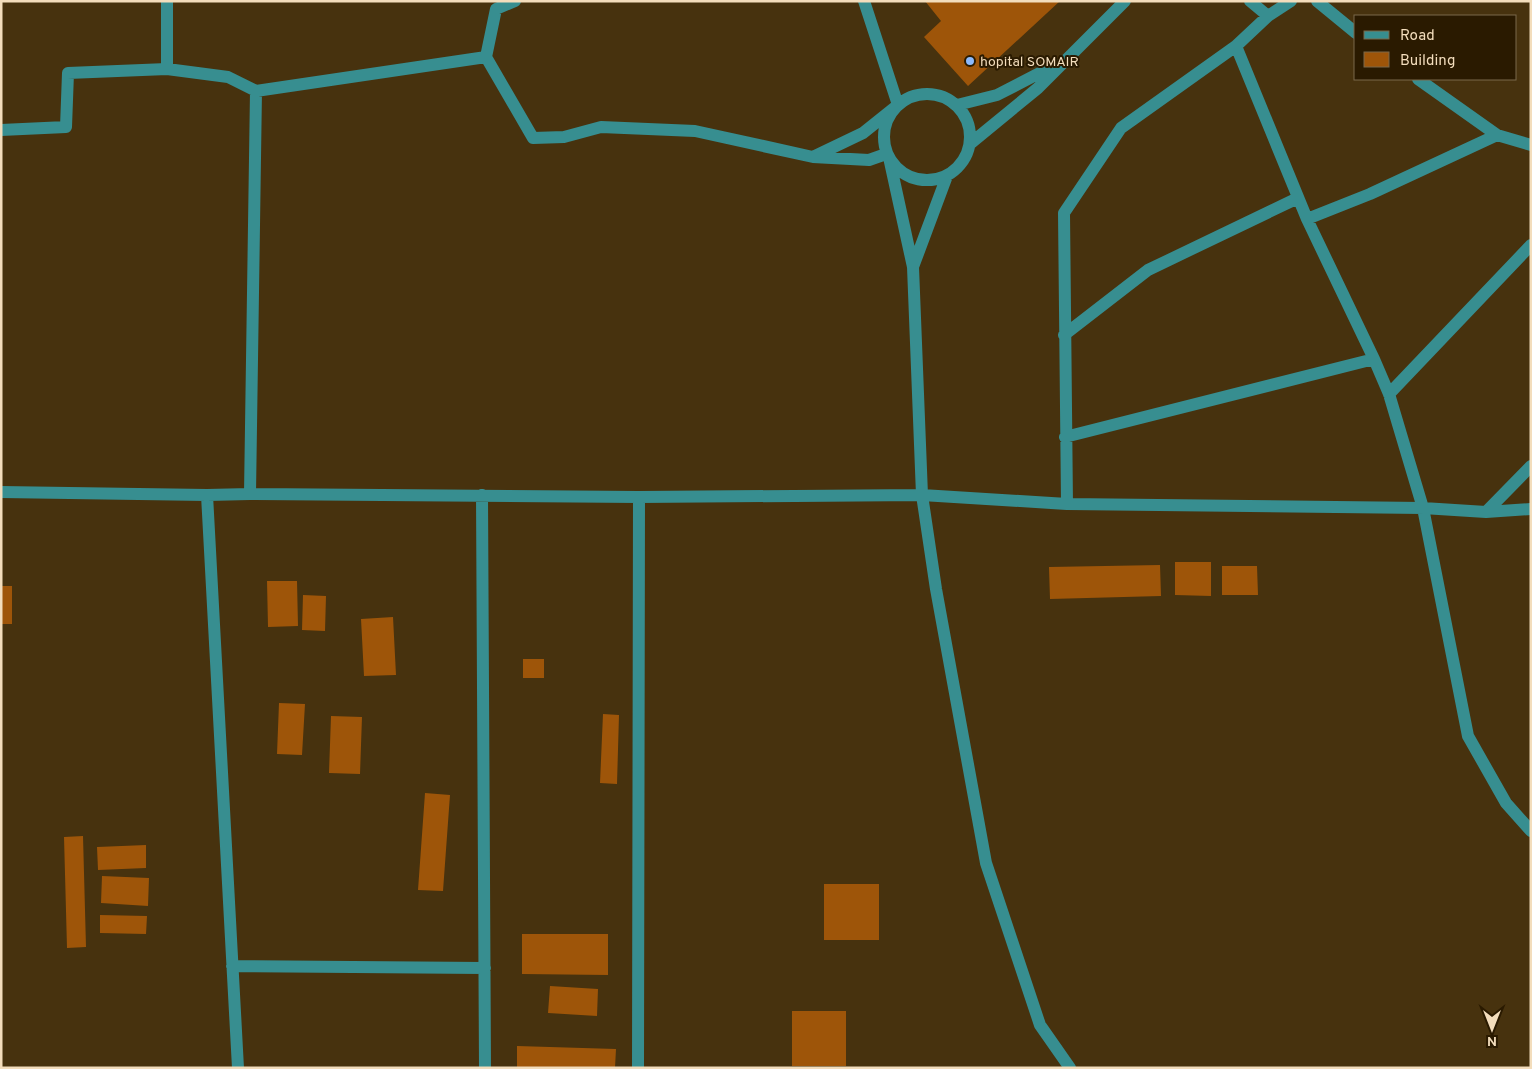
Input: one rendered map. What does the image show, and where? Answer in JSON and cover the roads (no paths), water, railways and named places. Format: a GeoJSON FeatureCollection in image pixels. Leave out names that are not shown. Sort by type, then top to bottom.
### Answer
{"type":"FeatureCollection","features":[{"type":"Feature","properties":{"kind":"street"},"geometry":{"type":"LineString","coordinates":[[167,1],[167,69]]}},
{"type":"Feature","properties":{"kind":"street"},"geometry":{"type":"LineString","coordinates":[[515,1],[496,5],[486,57],[533,138],[564,136],[601,127],[695,131],[813,157],[869,160],[888,158]]}},
{"type":"Feature","properties":{"kind":"street"},"geometry":{"type":"LineString","coordinates":[[864,1],[898,105]]}},
{"type":"Feature","properties":{"kind":"street"},"geometry":{"type":"LineString","coordinates":[[888,158],[906,176],[919,180],[926,181],[947,176],[963,163],[971,143],[1038,88],[1125,1]]}},
{"type":"Feature","properties":{"kind":"street"},"geometry":{"type":"LineString","coordinates":[[1250,1],[1268,16]]}},
{"type":"Feature","properties":{"kind":"street"},"geometry":{"type":"LineString","coordinates":[[1066,504],[1064,213],[1121,128],[1236,46],[1268,16],[1292,1]]}},
{"type":"Feature","properties":{"kind":"street"},"geometry":{"type":"LineString","coordinates":[[1316,1],[1354,30]]}},
{"type":"Feature","properties":{"kind":"street"},"geometry":{"type":"LineString","coordinates":[[1236,46],[1307,219],[1374,358],[1389,394],[1423,508],[1468,736],[1506,803],[1531,832]]}},
{"type":"Feature","properties":{"kind":"street"},"geometry":{"type":"LineString","coordinates":[[1,130],[66,127],[68,73],[167,69],[228,77],[256,92],[486,57]]}},
{"type":"Feature","properties":{"kind":"street"},"geometry":{"type":"LineString","coordinates":[[956,105],[997,95],[1066,60]]}},
{"type":"Feature","properties":{"kind":"street"},"geometry":{"type":"LineString","coordinates":[[1419,80],[1498,135],[1531,145]]}},
{"type":"Feature","properties":{"kind":"street"},"geometry":{"type":"LineString","coordinates":[[250,494],[256,92]]}},
{"type":"Feature","properties":{"kind":"street"},"geometry":{"type":"LineString","coordinates":[[813,157],[863,133],[898,105],[916,94],[938,94],[956,105],[968,122],[971,143]]}},
{"type":"Feature","properties":{"kind":"street"},"geometry":{"type":"LineString","coordinates":[[898,105],[886,118],[882,136],[913,268],[922,495],[936,589],[986,863],[1040,1024],[1070,1068]]}},
{"type":"Feature","properties":{"kind":"street"},"geometry":{"type":"LineString","coordinates":[[1307,219],[1370,194],[1498,135]]}},
{"type":"Feature","properties":{"kind":"street"},"geometry":{"type":"LineString","coordinates":[[913,268],[947,176]]}},
{"type":"Feature","properties":{"kind":"street"},"geometry":{"type":"LineString","coordinates":[[1064,335],[1148,270],[1298,198]]}},
{"type":"Feature","properties":{"kind":"street"},"geometry":{"type":"LineString","coordinates":[[1389,394],[1528,252]]}},
{"type":"Feature","properties":{"kind":"street"},"geometry":{"type":"LineString","coordinates":[[1065,437],[1374,358]]}},
{"type":"Feature","properties":{"kind":"street"},"geometry":{"type":"LineString","coordinates":[[1486,512],[1531,466]]}},
{"type":"Feature","properties":{"kind":"street"},"geometry":{"type":"LineString","coordinates":[[1,492],[208,495],[922,495],[1066,504],[1423,508],[1486,512],[1531,509]]}},
{"type":"Feature","properties":{"kind":"street"},"geometry":{"type":"LineString","coordinates":[[208,495],[238,1068]]}},
{"type":"Feature","properties":{"kind":"street"},"geometry":{"type":"LineString","coordinates":[[482,495],[485,1068]]}},
{"type":"Feature","properties":{"kind":"street"},"geometry":{"type":"LineString","coordinates":[[638,1068],[639,496]]}},
{"type":"Feature","properties":{"kind":"street"},"geometry":{"type":"LineString","coordinates":[[232,966],[485,968]]}},
{"type":"Feature","properties":{"kind":"place","name":"hopital SOMAIR"},"geometry":{"type":"Point","coordinates":[970,61]}}]}
